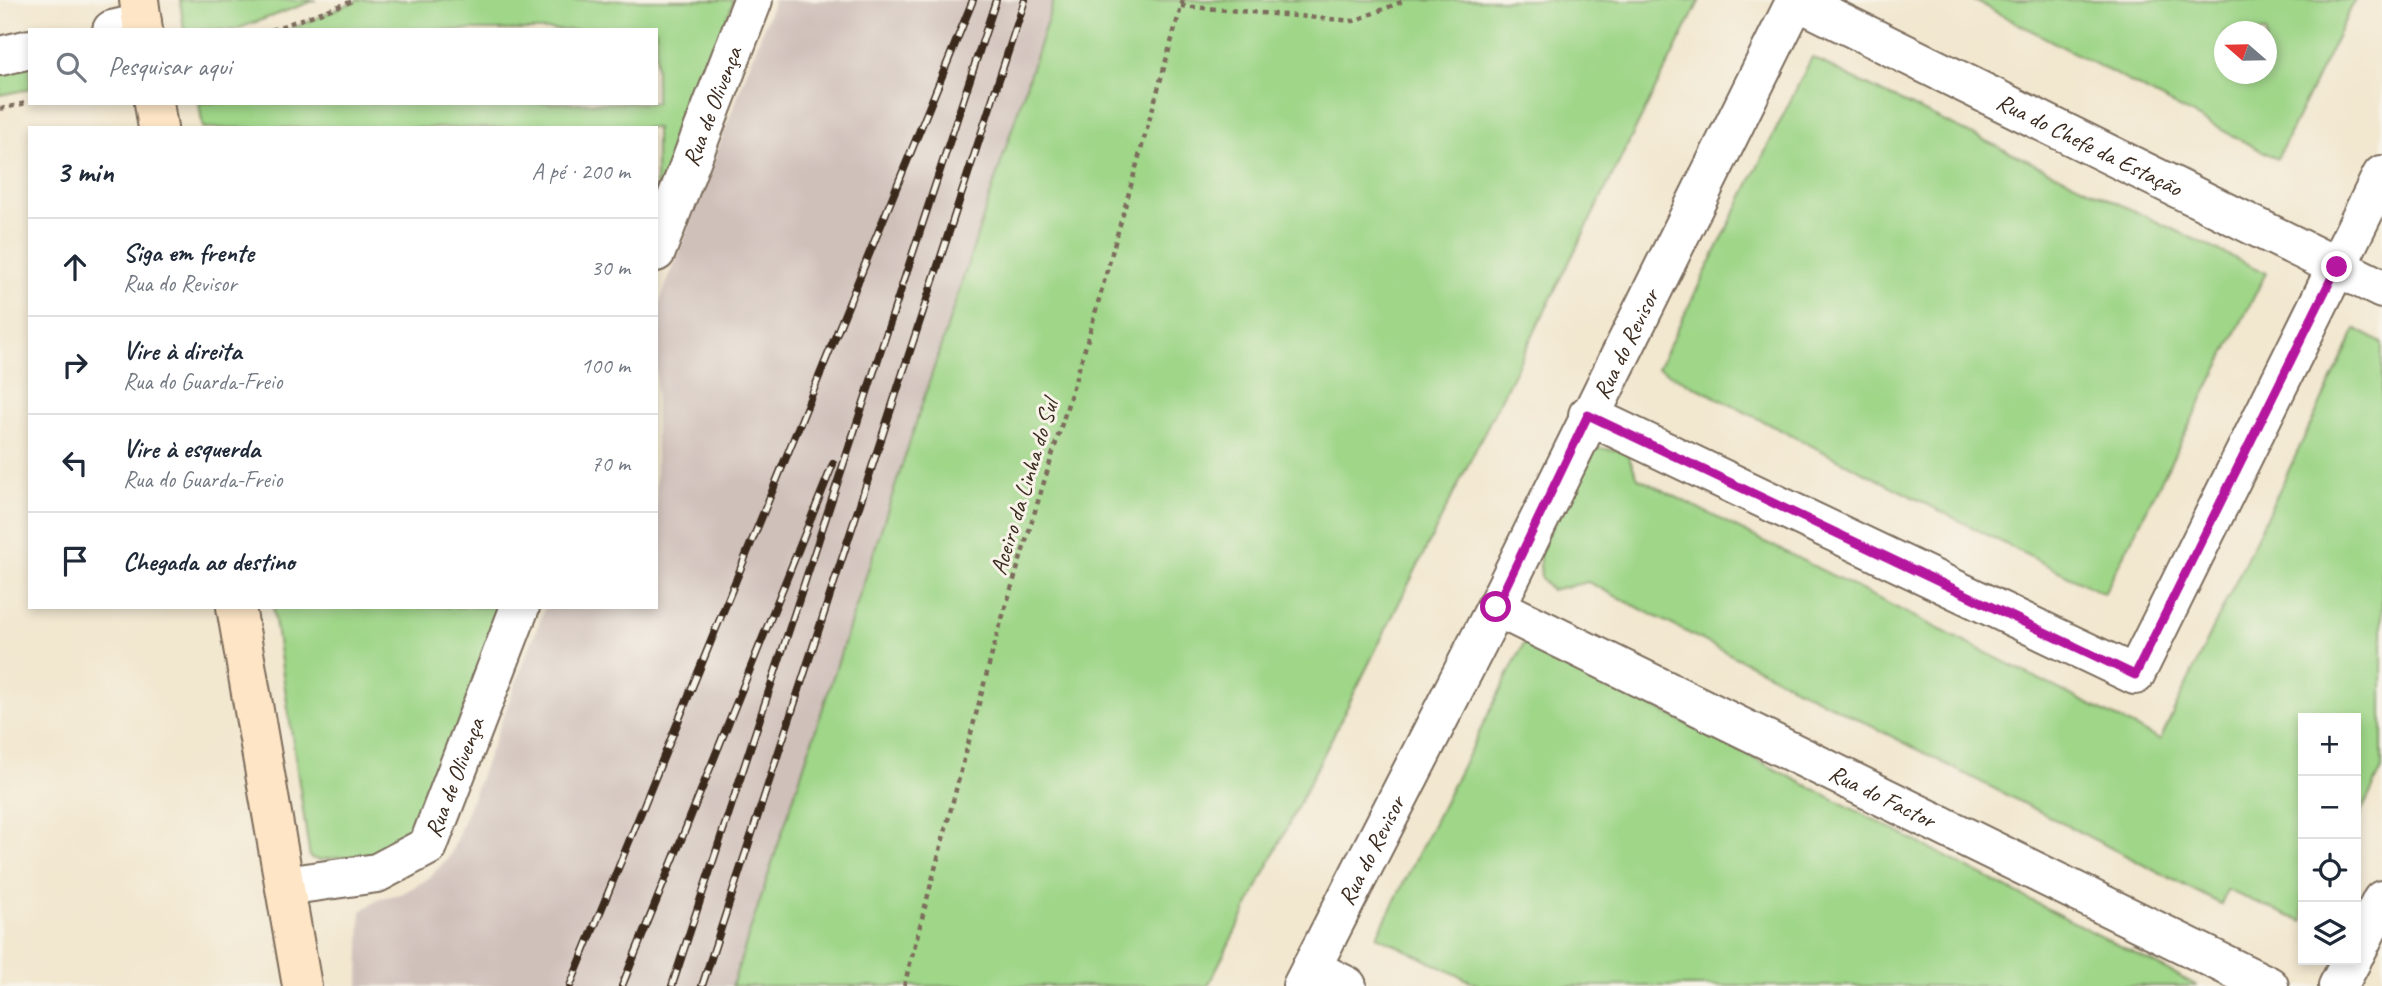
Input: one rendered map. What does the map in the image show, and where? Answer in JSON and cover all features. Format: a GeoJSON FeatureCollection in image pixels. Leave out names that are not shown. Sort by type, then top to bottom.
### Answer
{"type":"FeatureCollection","features":[{"type":"Feature","properties":{"kind":"main road"},"geometry":{"type":"LineString","coordinates":[[154,105],[158,126]]}},
{"type":"Feature","properties":{"kind":"main road"},"geometry":{"type":"LineString","coordinates":[[236,609],[302,986]]}},
{"type":"Feature","properties":{"kind":"street","name":"Rua de Olivença"},"geometry":{"type":"LineString","coordinates":[[658,247],[753,0]]}},
{"type":"Feature","properties":{"kind":"street","name":"Rua do Chefe da Estação"},"geometry":{"type":"LineString","coordinates":[[1796,0],[2382,289]]}},
{"type":"Feature","properties":{"kind":"street","name":"Rua do Revisor"},"geometry":{"type":"LineString","coordinates":[[1307,977],[1496,607],[1588,415],[1796,0]]}},
{"type":"Feature","properties":{"kind":"street"},"geometry":{"type":"LineString","coordinates":[[0,56],[28,50]]}},
{"type":"Feature","properties":{"kind":"street"},"geometry":{"type":"LineString","coordinates":[[1588,415],[2135,675],[2382,175]]}},
{"type":"Feature","properties":{"kind":"street","name":"Rua do Factor"},"geometry":{"type":"LineString","coordinates":[[1496,607],[2269,986]]}},
{"type":"Feature","properties":{"kind":"street","name":"Rua de Olivença"},"geometry":{"type":"LineString","coordinates":[[285,887],[377,873],[428,846],[519,609]]}},
{"type":"Feature","properties":{"kind":"street"},"geometry":{"type":"LineString","coordinates":[[2361,942],[2382,900]]}},
{"type":"Feature","properties":{"kind":"street"},"geometry":{"type":"LineString","coordinates":[[2338,986],[2349,965]]}},
{"type":"Feature","properties":{"kind":"street"},"geometry":{"type":"LineString","coordinates":[[1307,977],[1347,986]]}},
{"type":"Feature","properties":{"kind":"path"},"geometry":{"type":"LineString","coordinates":[[277,28],[356,0]]}},
{"type":"Feature","properties":{"kind":"path"},"geometry":{"type":"LineString","coordinates":[[1182,3],[1354,21],[1406,0]]}},
{"type":"Feature","properties":{"kind":"path","name":"Aceiro da Linha do Sul"},"geometry":{"type":"LineString","coordinates":[[904,986],[997,635],[1087,342],[1182,3]]}},
{"type":"Feature","properties":{"kind":"path"},"geometry":{"type":"LineString","coordinates":[[0,110],[28,103]]}},
{"type":"Feature","properties":{"kind":"shaded area"},"geometry":{"type":"Polygon","coordinates":[[[774,0],[1054,0],[732,986],[359,986],[361,911],[381,898],[401,894],[428,879],[450,856],[544,609],[658,609],[658,307],[774,0]]]}},
{"type":"Feature","properties":{"kind":"green space"},"geometry":{"type":"Polygon","coordinates":[[[180,0],[316,0],[239,28],[184,28],[180,0]]]}},
{"type":"Feature","properties":{"kind":"green space"},"geometry":{"type":"Polygon","coordinates":[[[358,0],[734,0],[658,198],[658,126],[203,126],[199,105],[658,105],[658,28],[294,28],[358,0]]]}},
{"type":"Feature","properties":{"kind":"green space"},"geometry":{"type":"Polygon","coordinates":[[[1054,0],[1700,0],[1208,986],[732,986],[1054,0]]]}},
{"type":"Feature","properties":{"kind":"green space"},"geometry":{"type":"Polygon","coordinates":[[[1973,0],[2355,0],[2277,159],[1973,0]]]}},
{"type":"Feature","properties":{"kind":"green space"},"geometry":{"type":"Polygon","coordinates":[[[1812,57],[2266,273],[2104,594],[1658,368],[1812,57]]]}},
{"type":"Feature","properties":{"kind":"green space"},"geometry":{"type":"Polygon","coordinates":[[[28,64],[28,89],[0,95],[0,68],[28,64]]]}},
{"type":"Feature","properties":{"kind":"green space"},"geometry":{"type":"Polygon","coordinates":[[[2356,329],[2382,343],[2382,769],[2361,813],[2361,713],[2298,713],[2298,920],[2227,890],[2221,904],[1588,582],[1551,590],[1541,578],[1539,550],[1596,448],[1626,451],[1638,478],[2160,740],[2356,329]]]}},
{"type":"Feature","properties":{"kind":"green space"},"geometry":{"type":"Polygon","coordinates":[[[273,609],[502,609],[426,810],[415,826],[404,838],[381,851],[319,860],[310,858],[273,609]]]}},
{"type":"Feature","properties":{"kind":"green space"},"geometry":{"type":"Polygon","coordinates":[[[1525,641],[2198,986],[1480,986],[1377,936],[1525,641]]]}},
{"type":"Feature","properties":{"kind":"railway"},"geometry":{"type":"LineString","coordinates":[[570,986],[973,0]]}},
{"type":"Feature","properties":{"kind":"railway"},"geometry":{"type":"LineString","coordinates":[[672,986],[996,0]]}},
{"type":"Feature","properties":{"kind":"railway"},"geometry":{"type":"LineString","coordinates":[[702,986],[1025,0]]}},
{"type":"Feature","properties":{"kind":"railway"},"geometry":{"type":"LineString","coordinates":[[622,986],[833,464]]}},
{"type":"Feature","properties":{"kind":"route"},"geometry":{"type":"LineString","coordinates":[[1496,607],[1588,415],[2135,675],[2337,267]]}}]}
